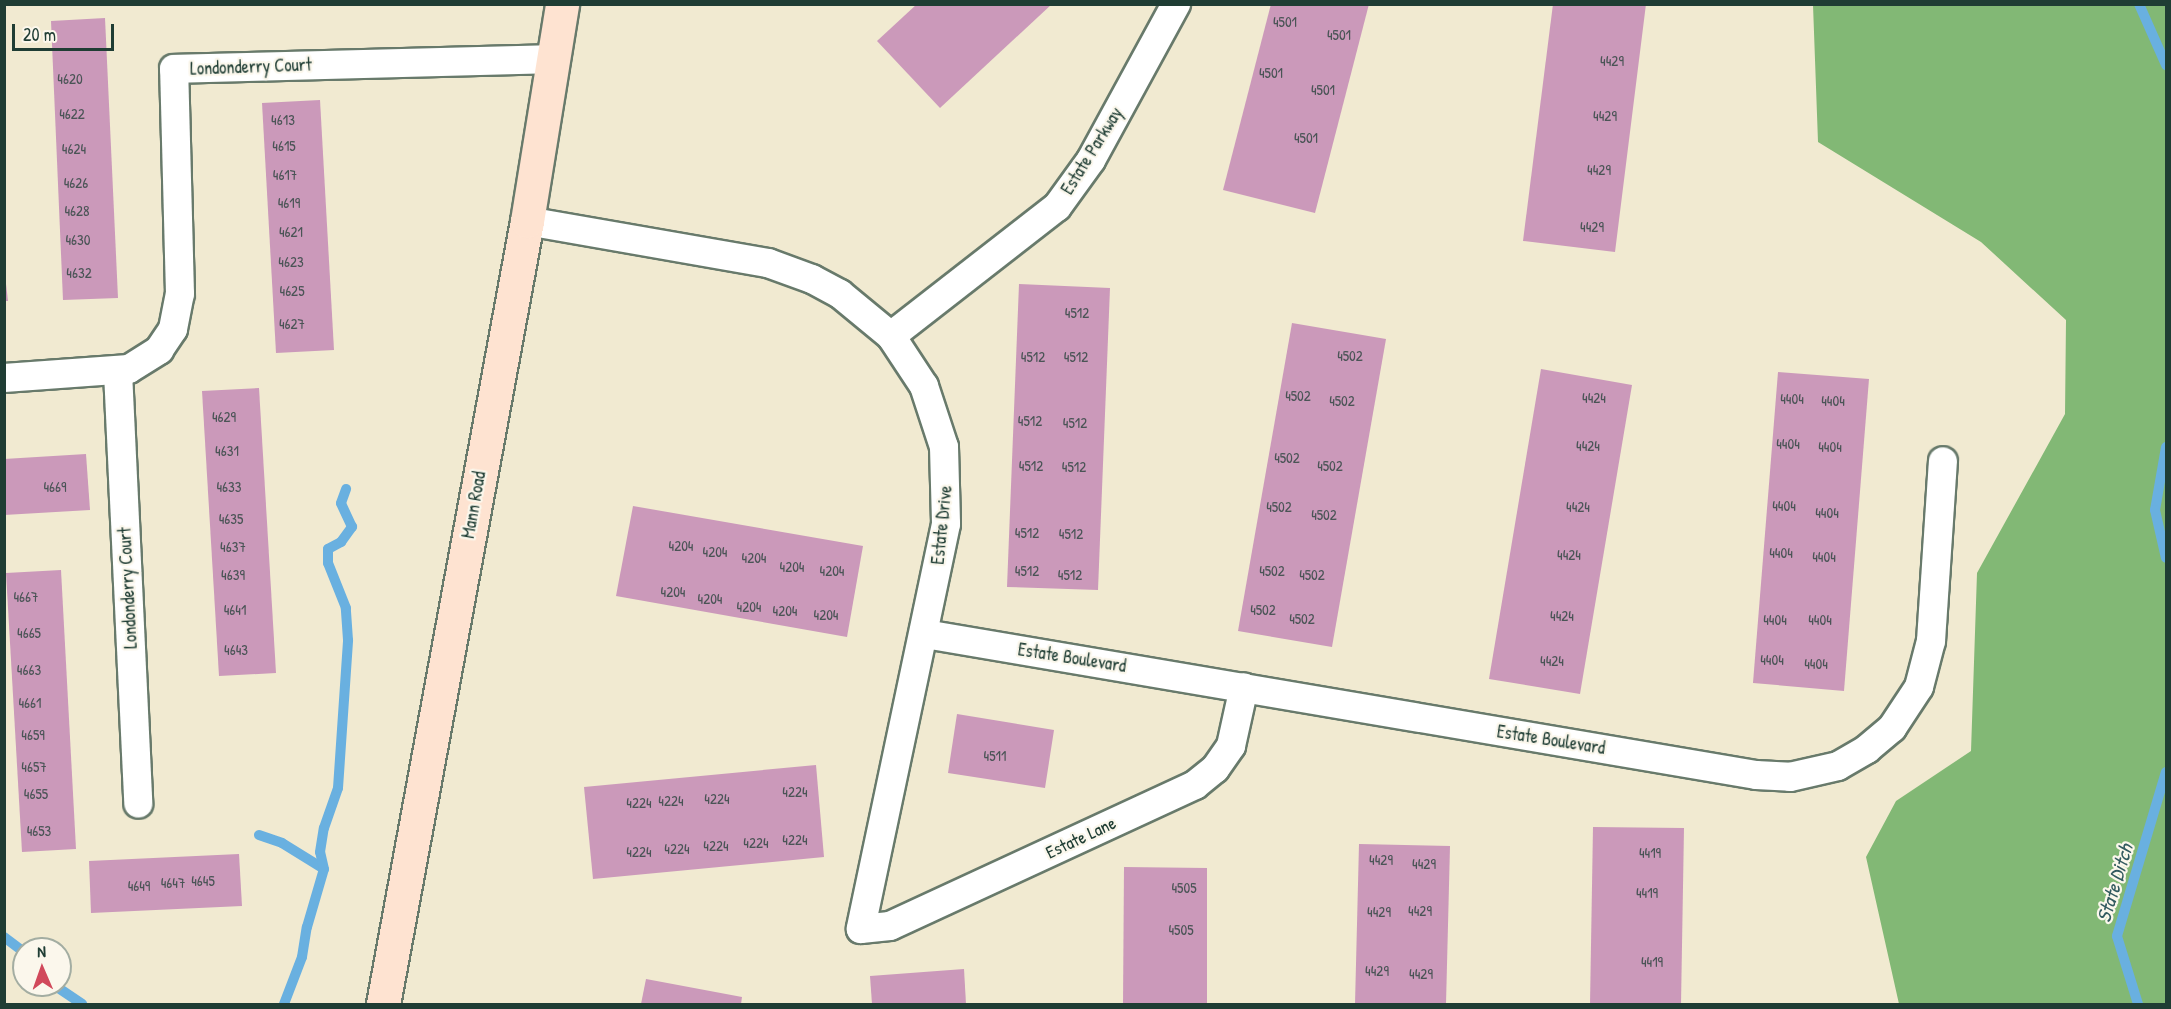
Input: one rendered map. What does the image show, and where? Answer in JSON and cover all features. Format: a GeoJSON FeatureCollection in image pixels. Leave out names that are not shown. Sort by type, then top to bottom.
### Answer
{"type":"FeatureCollection","features":[{"type":"Feature","properties":{"kind":"main road","name":"Mann Road"},"geometry":{"type":"LineString","coordinates":[[382,1005],[527,221],[562,4]]}},
{"type":"Feature","properties":{"kind":"street","name":"Estate Parkway"},"geometry":{"type":"LineString","coordinates":[[891,336],[1057,207],[1091,160],[1176,4]]}},
{"type":"Feature","properties":{"kind":"street","name":"Londonderry Court"},"geometry":{"type":"LineString","coordinates":[[4,378],[118,372],[135,366],[159,350],[173,330],[179,307],[174,69],[554,59]]}},
{"type":"Feature","properties":{"kind":"street","name":"Estate Drive"},"geometry":{"type":"LineString","coordinates":[[527,221],[783,267],[840,294],[891,336],[924,386],[946,462],[946,524],[925,634],[861,929]]}},
{"type":"Feature","properties":{"kind":"street","name":"Londonderry Court"},"geometry":{"type":"LineString","coordinates":[[118,372],[138,804]]}},
{"type":"Feature","properties":{"kind":"street","name":"Estate Boulevard"},"geometry":{"type":"LineString","coordinates":[[925,634],[1756,776],[1790,777],[1838,766],[1867,749],[1892,728],[1911,703],[1924,671],[1931,641],[1943,461]]}},
{"type":"Feature","properties":{"kind":"street","name":"Estate Lane"},"geometry":{"type":"LineString","coordinates":[[861,929],[890,926],[1195,785],[1215,769],[1231,746],[1244,687]]}},
{"type":"Feature","properties":{"kind":"green space"},"geometry":{"type":"Polygon","coordinates":[[[1813,5],[2166,5],[2166,1004],[1899,1004],[1866,857],[1896,801],[1971,751],[1977,573],[2065,414],[2066,320],[1981,242],[1818,142],[1813,5]]]}},
{"type":"Feature","properties":{"kind":"building"},"geometry":{"type":"Polygon","coordinates":[[[917,4],[1052,4],[940,108],[877,41],[917,4]]]}},
{"type":"Feature","properties":{"kind":"building"},"geometry":{"type":"Polygon","coordinates":[[[1271,4],[1369,4],[1315,213],[1223,190],[1271,4]]]}},
{"type":"Feature","properties":{"kind":"building"},"geometry":{"type":"Polygon","coordinates":[[[1553,4],[1646,4],[1615,252],[1523,241],[1553,4]]]}},
{"type":"Feature","properties":{"kind":"building"},"geometry":{"type":"Polygon","coordinates":[[[105,18],[118,298],[63,300],[51,21],[105,18]]]}},
{"type":"Feature","properties":{"kind":"building"},"geometry":{"type":"Polygon","coordinates":[[[320,100],[334,350],[276,353],[262,103],[320,100]]]}},
{"type":"Feature","properties":{"kind":"building"},"geometry":{"type":"Polygon","coordinates":[[[4,267],[8,301],[4,301],[4,267]]]}},
{"type":"Feature","properties":{"kind":"building"},"geometry":{"type":"Polygon","coordinates":[[[1019,284],[1110,288],[1098,590],[1007,587],[1019,284]]]}},
{"type":"Feature","properties":{"kind":"building"},"geometry":{"type":"Polygon","coordinates":[[[1292,323],[1386,339],[1332,647],[1238,631],[1292,323]]]}},
{"type":"Feature","properties":{"kind":"building"},"geometry":{"type":"Polygon","coordinates":[[[1541,369],[1632,385],[1580,694],[1489,679],[1541,369]]]}},
{"type":"Feature","properties":{"kind":"building"},"geometry":{"type":"Polygon","coordinates":[[[1778,372],[1869,379],[1844,691],[1753,683],[1778,372]]]}},
{"type":"Feature","properties":{"kind":"building"},"geometry":{"type":"Polygon","coordinates":[[[259,388],[276,673],[219,676],[202,391],[259,388]]]}},
{"type":"Feature","properties":{"kind":"building"},"geometry":{"type":"Polygon","coordinates":[[[86,454],[90,510],[4,515],[4,459],[86,454]]]}},
{"type":"Feature","properties":{"kind":"building"},"geometry":{"type":"Polygon","coordinates":[[[633,506],[863,546],[847,637],[616,596],[633,506]]]}},
{"type":"Feature","properties":{"kind":"building"},"geometry":{"type":"Polygon","coordinates":[[[61,570],[76,849],[22,852],[6,573],[61,570]]]}},
{"type":"Feature","properties":{"kind":"building"},"geometry":{"type":"Polygon","coordinates":[[[957,714],[1054,730],[1045,788],[948,773],[957,714]]]}},
{"type":"Feature","properties":{"kind":"building"},"geometry":{"type":"Polygon","coordinates":[[[816,765],[824,857],[593,879],[584,787],[816,765]]]}},
{"type":"Feature","properties":{"kind":"building"},"geometry":{"type":"Polygon","coordinates":[[[1593,827],[1684,828],[1681,1004],[1590,1004],[1593,827]]]}},
{"type":"Feature","properties":{"kind":"building"},"geometry":{"type":"Polygon","coordinates":[[[1359,844],[1450,846],[1446,1004],[1355,1004],[1359,844]]]}},
{"type":"Feature","properties":{"kind":"building"},"geometry":{"type":"Polygon","coordinates":[[[239,854],[242,906],[91,913],[89,861],[239,854]]]}},
{"type":"Feature","properties":{"kind":"building"},"geometry":{"type":"Polygon","coordinates":[[[1124,867],[1207,868],[1207,1004],[1123,1004],[1124,867]]]}},
{"type":"Feature","properties":{"kind":"building"},"geometry":{"type":"Polygon","coordinates":[[[964,969],[966,1004],[872,1004],[870,976],[964,969]]]}},
{"type":"Feature","properties":{"kind":"building"},"geometry":{"type":"Polygon","coordinates":[[[646,979],[742,997],[741,1004],[641,1004],[646,979]]]}},
{"type":"Feature","properties":{"kind":"waterway","name":"State Ditch"},"geometry":{"type":"LineString","coordinates":[[2139,4],[2166,65]]}},
{"type":"Feature","properties":{"kind":"waterway","name":"State Ditch"},"geometry":{"type":"LineString","coordinates":[[2166,447],[2155,510],[2166,558]]}},
{"type":"Feature","properties":{"kind":"waterway"},"geometry":{"type":"LineString","coordinates":[[284,1004],[302,957],[307,927],[324,869],[320,852],[324,828],[338,788],[348,640],[346,608],[328,563],[328,549],[341,542],[352,527],[341,503],[346,489]]}},
{"type":"Feature","properties":{"kind":"waterway","name":"State Ditch"},"geometry":{"type":"LineString","coordinates":[[2138,1004],[2117,936],[2166,772]]}},
{"type":"Feature","properties":{"kind":"waterway"},"geometry":{"type":"LineString","coordinates":[[259,835],[282,843],[324,869]]}},
{"type":"Feature","properties":{"kind":"waterway"},"geometry":{"type":"LineString","coordinates":[[4,937],[12,943]]}},
{"type":"Feature","properties":{"kind":"waterway"},"geometry":{"type":"LineString","coordinates":[[72,997],[82,1004]]}}]}
